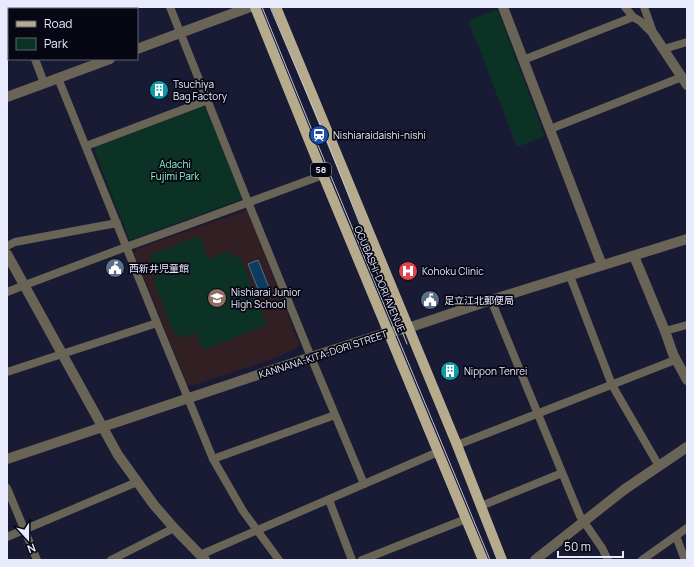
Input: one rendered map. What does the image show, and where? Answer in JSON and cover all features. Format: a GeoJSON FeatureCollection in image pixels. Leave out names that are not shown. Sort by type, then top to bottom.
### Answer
{"type":"FeatureCollection","features":[{"type":"Feature","properties":{"kind":"main road","name":"OGUBASHI-DORI AVENUE"},"geometry":{"type":"LineString","coordinates":[[255,7],[483,560]]}},
{"type":"Feature","properties":{"kind":"main road","name":"OGUBASHI-DORI AVENUE"},"geometry":{"type":"LineString","coordinates":[[276,7],[502,560]]}},
{"type":"Feature","properties":{"kind":"street"},"geometry":{"type":"LineString","coordinates":[[170,7],[311,357],[364,484]]}},
{"type":"Feature","properties":{"kind":"street"},"geometry":{"type":"LineString","coordinates":[[138,49],[250,7]]}},
{"type":"Feature","properties":{"kind":"street"},"geometry":{"type":"LineString","coordinates":[[503,7],[602,265]]}},
{"type":"Feature","properties":{"kind":"street"},"geometry":{"type":"LineString","coordinates":[[625,7],[633,17],[640,21],[654,34]]}},
{"type":"Feature","properties":{"kind":"street"},"geometry":{"type":"LineString","coordinates":[[550,129],[684,81],[654,34],[644,7]]}},
{"type":"Feature","properties":{"kind":"street"},"geometry":{"type":"LineString","coordinates":[[523,60],[633,17]]}},
{"type":"Feature","properties":{"kind":"street"},"geometry":{"type":"LineString","coordinates":[[664,49],[687,42]]}},
{"type":"Feature","properties":{"kind":"street"},"geometry":{"type":"LineString","coordinates":[[35,60],[44,83]]}},
{"type":"Feature","properties":{"kind":"street"},"geometry":{"type":"LineString","coordinates":[[7,97],[107,60]]}},
{"type":"Feature","properties":{"kind":"street"},"geometry":{"type":"LineString","coordinates":[[58,78],[213,459],[243,511],[279,560]]}},
{"type":"Feature","properties":{"kind":"street"},"geometry":{"type":"LineString","coordinates":[[86,146],[208,100]]}},
{"type":"Feature","properties":{"kind":"street"},"geometry":{"type":"LineString","coordinates":[[7,292],[323,175]]}},
{"type":"Feature","properties":{"kind":"street"},"geometry":{"type":"LineString","coordinates":[[7,246],[15,242],[117,223]]}},
{"type":"Feature","properties":{"kind":"street","name":"KANNANA-KITA-DORI STREET"},"geometry":{"type":"LineString","coordinates":[[7,459],[311,357],[389,332],[408,328],[491,300],[687,239]]}},
{"type":"Feature","properties":{"kind":"street"},"geometry":{"type":"LineString","coordinates":[[7,254],[118,455],[154,505],[202,558],[257,530],[438,452]]}},
{"type":"Feature","properties":{"kind":"street"},"geometry":{"type":"LineString","coordinates":[[634,256],[676,360],[687,380]]}},
{"type":"Feature","properties":{"kind":"street"},"geometry":{"type":"LineString","coordinates":[[570,276],[612,385],[659,466]]}},
{"type":"Feature","properties":{"kind":"street"},"geometry":{"type":"LineString","coordinates":[[491,300],[580,516],[602,548],[608,560]]}},
{"type":"Feature","properties":{"kind":"street"},"geometry":{"type":"LineString","coordinates":[[7,372],[157,323]]}},
{"type":"Feature","properties":{"kind":"street"},"geometry":{"type":"LineString","coordinates":[[665,331],[687,326]]}},
{"type":"Feature","properties":{"kind":"street"},"geometry":{"type":"LineString","coordinates":[[456,445],[676,360]]}},
{"type":"Feature","properties":{"kind":"street"},"geometry":{"type":"LineString","coordinates":[[213,459],[335,415]]}},
{"type":"Feature","properties":{"kind":"street"},"geometry":{"type":"LineString","coordinates":[[535,560],[625,489],[687,447]]}},
{"type":"Feature","properties":{"kind":"street"},"geometry":{"type":"LineString","coordinates":[[481,506],[562,473]]}},
{"type":"Feature","properties":{"kind":"street"},"geometry":{"type":"LineString","coordinates":[[7,537],[137,482]]}},
{"type":"Feature","properties":{"kind":"street"},"geometry":{"type":"LineString","coordinates":[[7,488],[37,560]]}},
{"type":"Feature","properties":{"kind":"street"},"geometry":{"type":"LineString","coordinates":[[329,500],[352,560]]}},
{"type":"Feature","properties":{"kind":"street"},"geometry":{"type":"LineString","coordinates":[[362,560],[466,519]]}},
{"type":"Feature","properties":{"kind":"street"},"geometry":{"type":"LineString","coordinates":[[111,560],[174,528]]}},
{"type":"Feature","properties":{"kind":"street"},"geometry":{"type":"LineString","coordinates":[[642,560],[687,528]]}},
{"type":"Feature","properties":{"kind":"street"},"geometry":{"type":"LineString","coordinates":[[676,536],[685,560]]}},
{"type":"Feature","properties":{"kind":"shaded area","name":"Nishiarai Junior High School"},"geometry":{"type":"Polygon","coordinates":[[[247,210],[299,343],[297,348],[270,360],[191,386],[187,384],[134,253],[137,249],[247,210]]]}},
{"type":"Feature","properties":{"kind":"green space"},"geometry":{"type":"Polygon","coordinates":[[[495,10],[498,11],[545,136],[517,147],[469,22],[470,20],[495,10]]]}},
{"type":"Feature","properties":{"kind":"green space","name":"Adachi Fujimi Park"},"geometry":{"type":"Polygon","coordinates":[[[202,106],[206,109],[242,196],[240,200],[131,240],[129,239],[94,150],[96,146],[202,106]]]}},
{"type":"Feature","properties":{"kind":"green space"},"geometry":{"type":"Polygon","coordinates":[[[200,236],[208,259],[230,251],[232,257],[240,257],[267,325],[203,350],[195,333],[182,338],[173,332],[153,278],[157,277],[149,255],[200,236]]]}},
{"type":"Feature","properties":{"kind":"water"},"geometry":{"type":"Polygon","coordinates":[[[258,260],[270,290],[260,294],[248,264],[258,260]]]}},
{"type":"Feature","properties":{"kind":"tram line"},"geometry":{"type":"LineString","coordinates":[[262,7],[490,560]]}},
{"type":"Feature","properties":{"kind":"tram line"},"geometry":{"type":"LineString","coordinates":[[270,7],[326,138],[407,344]]}},
{"type":"Feature","properties":{"kind":"place","name":"Tsuchiya Bag Factory"},"geometry":{"type":"Point","coordinates":[159,90]}},
{"type":"Feature","properties":{"kind":"place","name":"Nishiaraidaishi-nishi"},"geometry":{"type":"Point","coordinates":[319,135]}},
{"type":"Feature","properties":{"kind":"place","name":"西新井児童館"},"geometry":{"type":"Point","coordinates":[115,268]}},
{"type":"Feature","properties":{"kind":"place","name":"Kohoku Clinic"},"geometry":{"type":"Point","coordinates":[408,271]}},
{"type":"Feature","properties":{"kind":"place","name":"Nishiarai Junior High School"},"geometry":{"type":"Point","coordinates":[217,298]}},
{"type":"Feature","properties":{"kind":"place","name":"足立江北郵便局"},"geometry":{"type":"Point","coordinates":[430,300]}},
{"type":"Feature","properties":{"kind":"place","name":"Nippon Tenrei"},"geometry":{"type":"Point","coordinates":[450,371]}}]}
